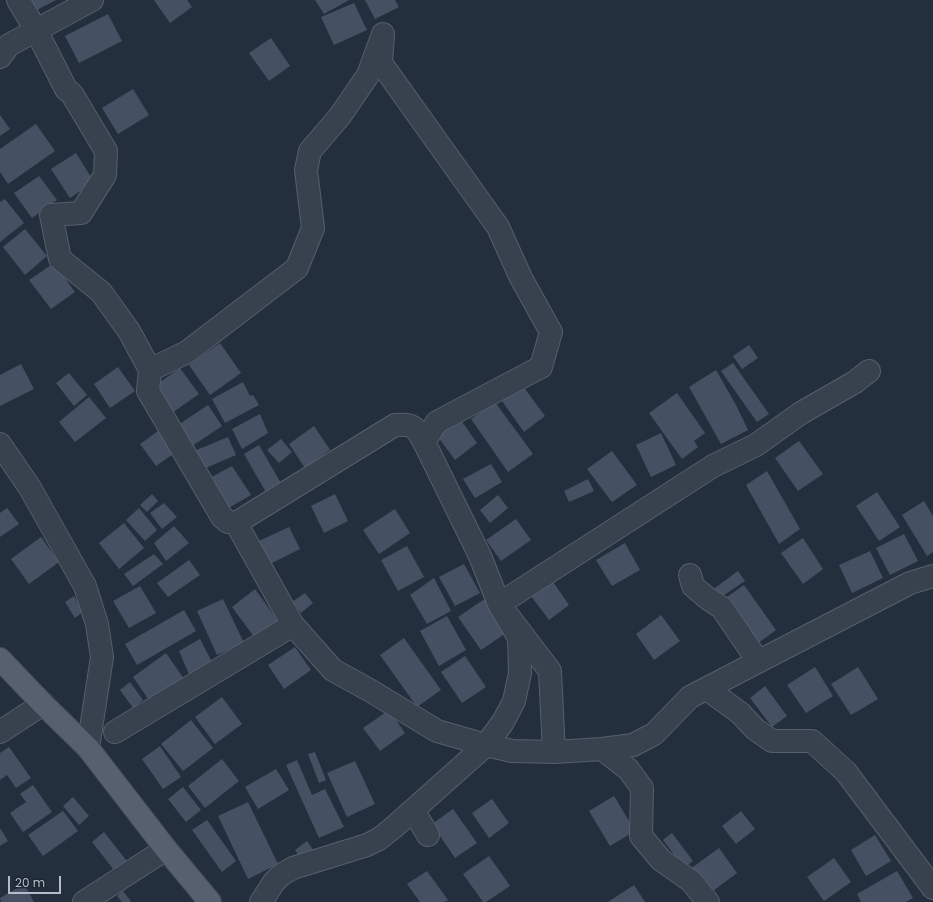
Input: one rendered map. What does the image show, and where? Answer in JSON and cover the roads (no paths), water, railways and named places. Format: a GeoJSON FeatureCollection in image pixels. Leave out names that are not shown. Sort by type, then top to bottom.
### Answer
{"type":"FeatureCollection","features":[{"type":"Feature","properties":{"kind":"main road"},"geometry":{"type":"LineString","coordinates":[[0,659],[88,748],[166,849],[210,902]]}},
{"type":"Feature","properties":{"kind":"street"},"geometry":{"type":"LineString","coordinates":[[18,0],[36,30],[66,89],[72,94],[106,151],[105,175],[81,213],[51,215],[60,259],[101,292],[129,331],[150,370],[148,391],[222,517],[228,522],[236,523],[394,425],[407,425],[417,429],[480,556],[499,604],[519,638],[520,673],[514,700],[504,722],[486,745],[379,839],[367,845],[293,868],[281,875],[274,882],[261,902]]}},
{"type":"Feature","properties":{"kind":"street"},"geometry":{"type":"LineString","coordinates":[[0,57],[9,45],[92,0]]}},
{"type":"Feature","properties":{"kind":"street"},"geometry":{"type":"LineString","coordinates":[[150,370],[187,352],[297,268],[313,228],[306,170],[310,151],[340,116],[368,75],[382,34],[381,63],[498,227],[521,278],[551,332],[541,367],[437,422],[424,442]]}},
{"type":"Feature","properties":{"kind":"street"},"geometry":{"type":"LineString","coordinates":[[499,604],[713,466],[756,445],[801,413],[855,382],[869,371]]}},
{"type":"Feature","properties":{"kind":"street"},"geometry":{"type":"LineString","coordinates":[[0,444],[30,488],[85,586],[97,624],[102,657],[88,748]]}},
{"type":"Feature","properties":{"kind":"street"},"geometry":{"type":"LineString","coordinates":[[236,523],[293,625],[333,670],[438,731],[512,751],[554,752],[602,749],[633,745],[654,734],[690,697],[910,584],[933,576]]}},
{"type":"Feature","properties":{"kind":"street"},"geometry":{"type":"LineString","coordinates":[[690,575],[693,586],[722,608],[758,661]]}},
{"type":"Feature","properties":{"kind":"street"},"geometry":{"type":"LineString","coordinates":[[499,604],[550,671],[554,752]]}},
{"type":"Feature","properties":{"kind":"street"},"geometry":{"type":"LineString","coordinates":[[115,732],[293,625]]}},
{"type":"Feature","properties":{"kind":"street"},"geometry":{"type":"LineString","coordinates":[[707,689],[740,713],[755,729],[772,740],[812,741],[846,772],[933,888]]}},
{"type":"Feature","properties":{"kind":"street"},"geometry":{"type":"LineString","coordinates":[[0,732],[43,704]]}},
{"type":"Feature","properties":{"kind":"street"},"geometry":{"type":"LineString","coordinates":[[602,749],[628,769],[642,788],[641,836],[661,860],[691,881],[708,902]]}},
{"type":"Feature","properties":{"kind":"street"},"geometry":{"type":"LineString","coordinates":[[413,810],[428,835]]}},
{"type":"Feature","properties":{"kind":"street"},"geometry":{"type":"LineString","coordinates":[[84,902],[166,849]]}}]}
